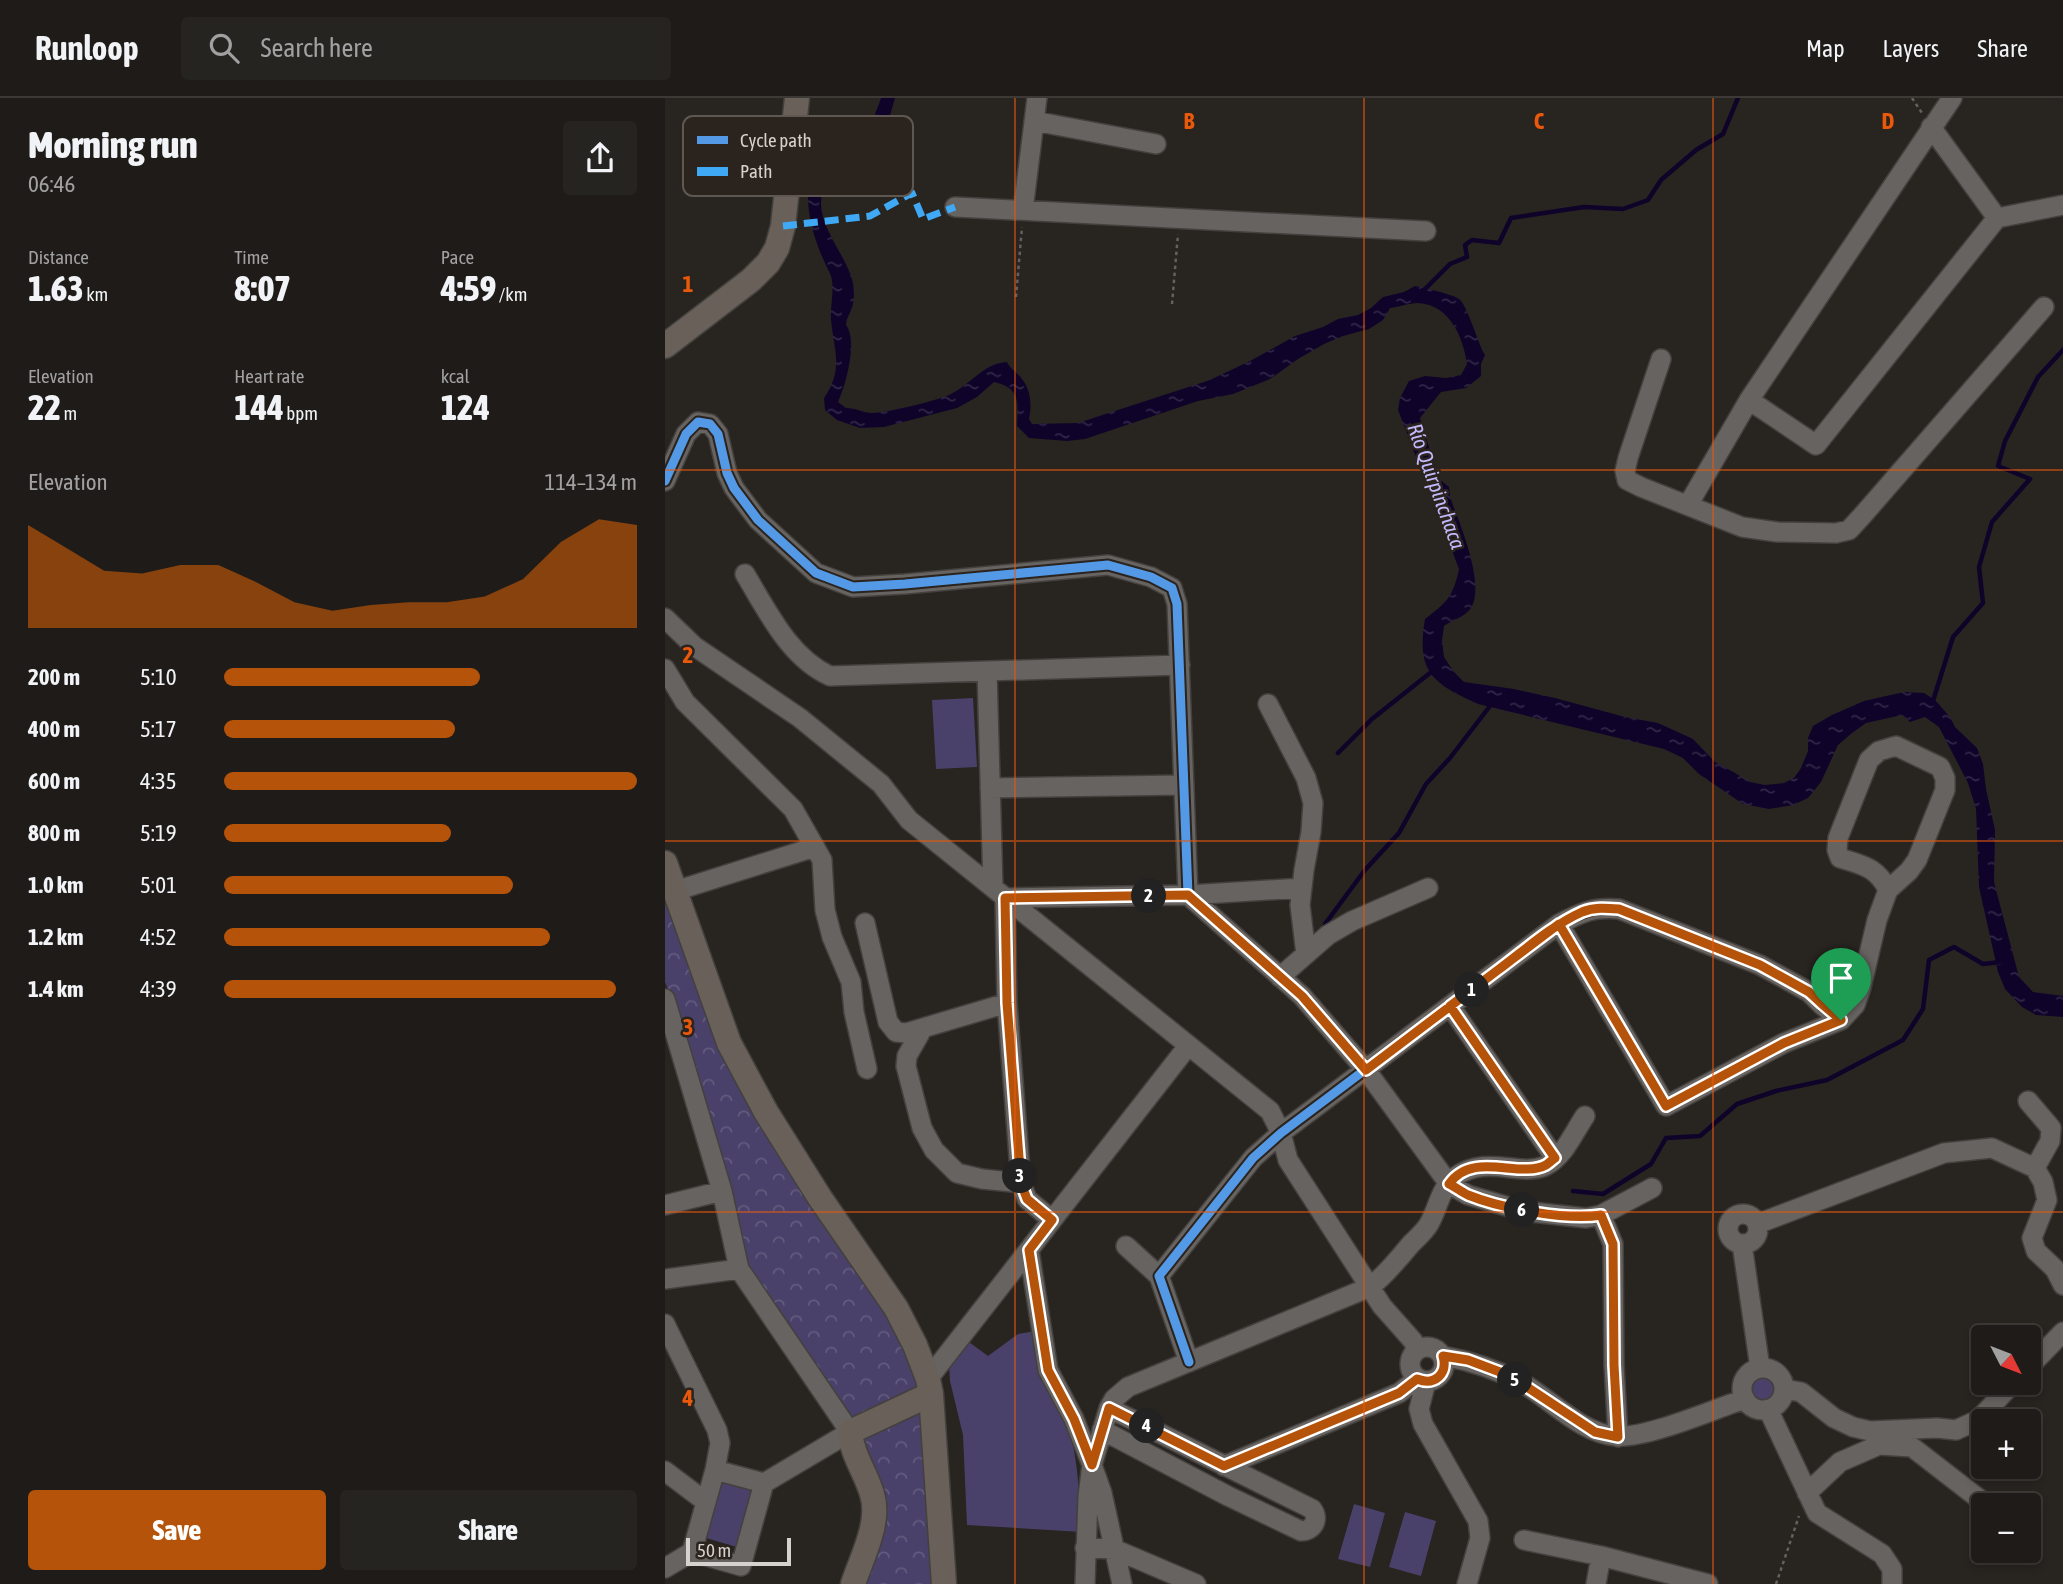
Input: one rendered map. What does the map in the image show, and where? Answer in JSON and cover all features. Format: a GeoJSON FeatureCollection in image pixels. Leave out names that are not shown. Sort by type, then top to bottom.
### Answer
{"type":"FeatureCollection","features":[{"type":"Feature","properties":{"kind":"main road"},"geometry":{"type":"LineString","coordinates":[[795,116],[797,98]]}},
{"type":"Feature","properties":{"kind":"main road"},"geometry":{"type":"LineString","coordinates":[[665,346],[751,280],[768,263],[777,248],[786,196]]}},
{"type":"Feature","properties":{"kind":"main road"},"geometry":{"type":"LineString","coordinates":[[669,880],[729,1043],[766,1112],[820,1198],[896,1308],[915,1345],[929,1387],[944,1584]]}},
{"type":"Feature","properties":{"kind":"main road"},"geometry":{"type":"LineString","coordinates":[[853,1584],[875,1509],[873,1496],[851,1446],[850,1432],[929,1387]]}},
{"type":"Feature","properties":{"kind":"street"},"geometry":{"type":"LineString","coordinates":[[1023,209],[1037,98]]}},
{"type":"Feature","properties":{"kind":"street"},"geometry":{"type":"LineString","coordinates":[[1688,505],[1749,400],[1952,98]]}},
{"type":"Feature","properties":{"kind":"street"},"geometry":{"type":"LineString","coordinates":[[1034,121],[1156,144]]}},
{"type":"Feature","properties":{"kind":"street"},"geometry":{"type":"LineString","coordinates":[[1931,127],[1997,218]]}},
{"type":"Feature","properties":{"kind":"street"},"geometry":{"type":"LineString","coordinates":[[1749,400],[1816,445],[1997,218],[2063,205]]}},
{"type":"Feature","properties":{"kind":"street"},"geometry":{"type":"LineString","coordinates":[[955,207],[1426,231]]}},
{"type":"Feature","properties":{"kind":"street"},"geometry":{"type":"LineString","coordinates":[[1661,359],[1625,471],[1627,480],[1742,527],[1777,532],[1836,533],[1849,530],[2044,307]]}},
{"type":"Feature","properties":{"kind":"street"},"geometry":{"type":"LineString","coordinates":[[665,481],[686,434],[698,422],[710,424],[718,434],[727,474],[758,520],[816,573],[853,587],[1108,565],[1151,577],[1172,588],[1177,604],[1188,895],[1302,996],[1366,1070],[1449,1184],[1468,1195],[1524,1211],[1586,1218],[1601,1215],[1652,1188]]}},
{"type":"Feature","properties":{"kind":"street"},"geometry":{"type":"LineString","coordinates":[[745,574],[782,635],[813,668],[831,676],[1180,665]]}},
{"type":"Feature","properties":{"kind":"street"},"geometry":{"type":"LineString","coordinates":[[665,618],[694,646],[800,718],[881,783],[909,820],[1270,1111],[1281,1133],[1288,1160],[1382,1306],[1413,1341],[1417,1350]]}},
{"type":"Feature","properties":{"kind":"street"},"geometry":{"type":"LineString","coordinates":[[665,669],[685,702],[793,809],[822,860],[825,910],[832,937],[851,982],[854,1012],[867,1069]]}},
{"type":"Feature","properties":{"kind":"street"},"geometry":{"type":"LineString","coordinates":[[986,671],[990,789],[1021,1183],[1027,1199],[1052,1220]]}},
{"type":"Feature","properties":{"kind":"street"},"geometry":{"type":"LineString","coordinates":[[1268,704],[1306,778],[1313,803],[1300,905],[1306,954]]}},
{"type":"Feature","properties":{"kind":"street"},"geometry":{"type":"LineString","coordinates":[[1559,924],[1666,1106],[1784,1043],[1841,1020],[1855,1005],[1877,920],[1888,890],[1917,860],[1945,790],[1945,778],[1940,767],[1896,746],[1879,751],[1869,760],[1838,838],[1837,850],[1840,858],[1867,867],[1881,876],[1888,890]]}},
{"type":"Feature","properties":{"kind":"street"},"geometry":{"type":"LineString","coordinates":[[990,789],[1184,785]]}},
{"type":"Feature","properties":{"kind":"street"},"geometry":{"type":"LineString","coordinates":[[669,880],[815,847]]}},
{"type":"Feature","properties":{"kind":"street"},"geometry":{"type":"LineString","coordinates":[[999,893],[1188,895],[1302,888]]}},
{"type":"Feature","properties":{"kind":"street"},"geometry":{"type":"LineString","coordinates":[[1280,976],[1328,935],[1352,921],[1428,888]]}},
{"type":"Feature","properties":{"kind":"street"},"geometry":{"type":"LineString","coordinates":[[1159,1276],[1253,1158],[1281,1133],[1559,924],[1584,911],[1599,908],[1619,909],[1760,965],[1809,992],[1841,1020]]}},
{"type":"Feature","properties":{"kind":"street"},"geometry":{"type":"LineString","coordinates":[[865,923],[888,1022],[896,1032],[906,1033],[1007,1003]]}},
{"type":"Feature","properties":{"kind":"street"},"geometry":{"type":"LineString","coordinates":[[665,999],[722,1191],[739,1269],[850,1432],[764,1483],[741,1566],[692,1552]]}},
{"type":"Feature","properties":{"kind":"street"},"geometry":{"type":"LineString","coordinates":[[1450,1006],[1555,1158]]}},
{"type":"Feature","properties":{"kind":"street"},"geometry":{"type":"LineString","coordinates":[[923,1028],[907,1056],[906,1066],[922,1128],[934,1150],[957,1173],[1021,1183]]}},
{"type":"Feature","properties":{"kind":"street"},"geometry":{"type":"LineString","coordinates":[[929,1387],[1029,1250],[1188,1046]]}},
{"type":"Feature","properties":{"kind":"street"},"geometry":{"type":"LineString","coordinates":[[2028,1101],[2051,1128],[2050,1141],[2035,1168]]}},
{"type":"Feature","properties":{"kind":"street"},"geometry":{"type":"LineString","coordinates":[[1085,1584],[1088,1496],[1092,1465],[1114,1399],[1128,1387],[1370,1287],[1429,1224],[1439,1198],[1453,1178],[1472,1168],[1494,1166],[1529,1169],[1545,1166],[1563,1151],[1585,1116]]}},
{"type":"Feature","properties":{"kind":"street"},"geometry":{"type":"LineString","coordinates":[[1760,1368],[1742,1244],[1752,1241],[1757,1224],[1944,1153],[1992,1148],[2035,1168],[2043,1182],[2047,1200],[2032,1238],[2036,1251],[2055,1269],[2063,1285]]}},
{"type":"Feature","properties":{"kind":"street"},"geometry":{"type":"LineString","coordinates":[[665,1205],[722,1191]]}},
{"type":"Feature","properties":{"kind":"street"},"geometry":{"type":"LineString","coordinates":[[1601,1215],[1613,1244],[1614,1365],[1618,1437]]}},
{"type":"Feature","properties":{"kind":"street"},"geometry":{"type":"LineString","coordinates":[[1126,1246],[1159,1276],[1189,1362]]}},
{"type":"Feature","properties":{"kind":"street"},"geometry":{"type":"LineString","coordinates":[[1029,1250],[1048,1370],[1074,1419],[1102,1493],[1122,1584]]}},
{"type":"Feature","properties":{"kind":"street"},"geometry":{"type":"LineString","coordinates":[[665,1279],[739,1269]]}},
{"type":"Feature","properties":{"kind":"street"},"geometry":{"type":"LineString","coordinates":[[665,1324],[717,1430],[720,1443],[692,1552],[665,1568]]}},
{"type":"Feature","properties":{"kind":"street"},"geometry":{"type":"LineString","coordinates":[[2041,1355],[2063,1332]]}},
{"type":"Feature","properties":{"kind":"street"},"geometry":{"type":"LineString","coordinates":[[1224,1466],[1399,1393],[1422,1380],[1436,1380],[1443,1372],[1445,1361],[1440,1352],[1429,1347],[1417,1350],[1410,1365],[1411,1370],[1422,1380]]}},
{"type":"Feature","properties":{"kind":"street"},"geometry":{"type":"LineString","coordinates":[[1443,1356],[1468,1360],[1500,1372],[1595,1432],[1618,1437],[1641,1434],[1745,1399]]}},
{"type":"Feature","properties":{"kind":"street"},"geometry":{"type":"LineString","coordinates":[[1760,1368],[1767,1368],[1780,1376],[1784,1389],[1780,1402],[1768,1409],[1754,1408],[1745,1399],[1743,1392],[1749,1374],[1760,1368]]}},
{"type":"Feature","properties":{"kind":"street"},"geometry":{"type":"LineString","coordinates":[[1422,1380],[1419,1409],[1423,1424],[1478,1521],[1480,1538],[1467,1584]]}},
{"type":"Feature","properties":{"kind":"street"},"geometry":{"type":"LineString","coordinates":[[1784,1389],[1801,1392],[1835,1419],[1870,1431],[1937,1428],[1956,1430],[1978,1420],[2002,1395]]}},
{"type":"Feature","properties":{"kind":"street"},"geometry":{"type":"LineString","coordinates":[[1102,1430],[1301,1531],[1307,1531],[1316,1520],[1312,1509],[1109,1408]]}},
{"type":"Feature","properties":{"kind":"street"},"geometry":{"type":"LineString","coordinates":[[1768,1409],[1817,1513],[1882,1554],[1892,1569],[1892,1584]]}},
{"type":"Feature","properties":{"kind":"street"},"geometry":{"type":"LineString","coordinates":[[1807,1493],[1840,1462],[1879,1445],[1912,1447],[1971,1493]]}},
{"type":"Feature","properties":{"kind":"street"},"geometry":{"type":"LineString","coordinates":[[715,1470],[764,1483]]}},
{"type":"Feature","properties":{"kind":"street"},"geometry":{"type":"LineString","coordinates":[[665,1471],[706,1502]]}},
{"type":"Feature","properties":{"kind":"street"},"geometry":{"type":"LineString","coordinates":[[1524,1540],[1601,1556],[1667,1579],[1708,1584]]}},
{"type":"Feature","properties":{"kind":"street"},"geometry":{"type":"LineString","coordinates":[[1085,1548],[1114,1549],[1196,1584]]}},
{"type":"Feature","properties":{"kind":"street"},"geometry":{"type":"LineString","coordinates":[[1596,1584],[1601,1556]]}},
{"type":"Feature","properties":{"kind":"path"},"geometry":{"type":"LineString","coordinates":[[1016,297],[1023,209]]}},
{"type":"Feature","properties":{"kind":"path"},"geometry":{"type":"LineString","coordinates":[[1173,304],[1179,217]]}},
{"type":"Feature","properties":{"kind":"path"},"geometry":{"type":"LineString","coordinates":[[1776,1584],[1807,1493]]}},
{"type":"Feature","properties":{"kind":"green space"},"geometry":{"type":"Polygon","coordinates":[[[973,698],[977,767],[936,769],[932,700],[973,698]]]}},
{"type":"Feature","properties":{"kind":"green space"},"geometry":{"type":"Polygon","coordinates":[[[665,897],[698,982],[893,1318],[920,1388],[851,1424],[752,1280],[678,1017],[665,982],[665,897]]]}},
{"type":"Feature","properties":{"kind":"green space"},"geometry":{"type":"Polygon","coordinates":[[[1036,1331],[1044,1385],[1056,1399],[1064,1415],[1075,1454],[1082,1532],[967,1525],[963,1435],[950,1381],[949,1365],[969,1342],[988,1356],[1018,1334],[1036,1331]]]}},
{"type":"Feature","properties":{"kind":"green space"},"geometry":{"type":"Polygon","coordinates":[[[1763,1377],[1771,1381],[1775,1389],[1771,1397],[1763,1401],[1755,1397],[1751,1389],[1755,1381],[1763,1377]]]}},
{"type":"Feature","properties":{"kind":"green space"},"geometry":{"type":"Polygon","coordinates":[[[922,1403],[937,1584],[858,1584],[867,1554],[856,1436],[922,1403]]]}},
{"type":"Feature","properties":{"kind":"green space"},"geometry":{"type":"Polygon","coordinates":[[[721,1482],[755,1492],[740,1548],[706,1538],[721,1482]]]}},
{"type":"Feature","properties":{"kind":"green space"},"geometry":{"type":"Polygon","coordinates":[[[1354,1504],[1385,1513],[1370,1567],[1338,1559],[1354,1504]]]}},
{"type":"Feature","properties":{"kind":"green space"},"geometry":{"type":"Polygon","coordinates":[[[1405,1512],[1436,1521],[1421,1576],[1389,1567],[1405,1512]]]}},
{"type":"Feature","properties":{"kind":"water"},"geometry":{"type":"Polygon","coordinates":[[[881,98],[895,98],[890,116],[875,115],[881,98]]]}},
{"type":"Feature","properties":{"kind":"water","name":"Río Quirpinchaca"},"geometry":{"type":"Polygon","coordinates":[[[808,196],[822,196],[823,217],[853,283],[853,303],[846,325],[851,341],[850,363],[838,402],[846,408],[872,413],[936,400],[958,390],[991,366],[1007,362],[1027,388],[1029,419],[1032,424],[1078,423],[1210,380],[1295,336],[1338,319],[1358,315],[1383,297],[1415,286],[1456,297],[1465,308],[1485,355],[1481,364],[1481,376],[1466,388],[1441,392],[1420,418],[1439,479],[1449,487],[1473,569],[1475,597],[1471,608],[1444,626],[1444,657],[1454,672],[1464,682],[1514,689],[1658,723],[1693,739],[1715,762],[1750,782],[1765,785],[1784,783],[1794,778],[1808,751],[1808,738],[1813,726],[1832,715],[1864,701],[1904,692],[1924,693],[1935,700],[1955,727],[1977,748],[1983,764],[1995,830],[1994,882],[2019,977],[2033,992],[2063,996],[2063,1017],[2036,1015],[2022,1007],[2005,989],[1998,972],[1979,887],[1976,809],[1968,783],[1939,727],[1925,717],[1910,722],[1902,715],[1866,723],[1838,745],[1821,782],[1808,798],[1793,805],[1769,809],[1743,804],[1699,774],[1683,758],[1664,749],[1478,704],[1449,689],[1431,674],[1423,652],[1425,619],[1448,598],[1459,569],[1398,410],[1400,398],[1409,381],[1425,376],[1446,378],[1461,375],[1467,364],[1458,333],[1447,316],[1439,310],[1418,303],[1390,308],[1383,320],[1369,329],[1324,344],[1270,379],[1233,394],[1198,401],[1085,439],[1067,441],[1029,438],[1017,426],[1017,404],[1013,392],[994,382],[977,397],[957,408],[884,427],[860,428],[837,420],[825,410],[824,398],[836,369],[831,320],[832,281],[816,242],[808,196]]]}},
{"type":"Feature","properties":{"kind":"waterway"},"geometry":{"type":"LineString","coordinates":[[1423,291],[1450,264],[1467,257],[1465,245],[1472,240],[1499,243],[1511,218],[1584,207],[1623,209],[1648,200],[1661,180],[1696,150],[1723,134],[1738,98]]}},
{"type":"Feature","properties":{"kind":"waterway"},"geometry":{"type":"LineString","coordinates":[[1932,704],[1953,637],[1983,603],[1979,567],[1992,522],[2030,479],[1998,466],[2005,441],[2038,377],[2063,350]]}},
{"type":"Feature","properties":{"kind":"waterway"},"geometry":{"type":"LineString","coordinates":[[1338,753],[1372,719],[1435,669]]}},
{"type":"Feature","properties":{"kind":"waterway"},"geometry":{"type":"LineString","coordinates":[[1325,924],[1365,870],[1399,833],[1426,784],[1450,758],[1493,702]]}},
{"type":"Feature","properties":{"kind":"waterway"},"geometry":{"type":"LineString","coordinates":[[1573,1191],[1603,1194],[1651,1164],[1666,1138],[1700,1136],[1737,1104],[1776,1091],[1827,1080],[1903,1040],[1923,1009],[1929,960],[1954,947],[1983,964],[2001,962]]}},
{"type":"Feature","properties":{"kind":"marked path"},"geometry":{"type":"LineString","coordinates":[[913,195],[923,219],[955,207]]}},
{"type":"Feature","properties":{"kind":"marked path"},"geometry":{"type":"LineString","coordinates":[[783,226],[870,216],[907,196]]}},
{"type":"Feature","properties":{"kind":"cycle path"},"geometry":{"type":"LineString","coordinates":[[665,481],[686,434],[698,422],[710,424],[718,434],[727,473],[734,488],[758,520],[816,573],[853,587],[1108,565],[1151,577],[1172,588],[1177,604],[1188,895],[1005,898],[1007,1003],[1021,1183],[1027,1199],[1052,1220]]}},
{"type":"Feature","properties":{"kind":"cycle path"},"geometry":{"type":"LineString","coordinates":[[1189,1362],[1159,1276],[1253,1158],[1281,1133],[1559,924],[1574,916],[1588,911],[1619,909],[1760,965],[1809,992],[1841,1020]]}},
{"type":"Feature","properties":{"kind":"route"},"geometry":{"type":"LineString","coordinates":[[1841,1020],[1784,1043],[1666,1106],[1559,924],[1450,1006],[1555,1158],[1545,1166],[1529,1169],[1494,1166],[1472,1168],[1453,1178],[1449,1184],[1468,1195],[1524,1211],[1586,1218],[1601,1215],[1613,1244],[1614,1365],[1618,1437],[1595,1432],[1500,1372],[1468,1360],[1443,1356],[1445,1367],[1436,1380],[1426,1382],[1417,1379],[1399,1393],[1224,1466],[1109,1408],[1092,1465],[1074,1419],[1048,1370],[1029,1250],[1052,1220],[1027,1199],[1021,1183],[1007,1003],[1005,898],[1188,895],[1302,996],[1366,1070],[1450,1006],[1505,965],[1559,924],[1584,911],[1599,908],[1619,909],[1760,965],[1809,992],[1841,1020]]}}]}
